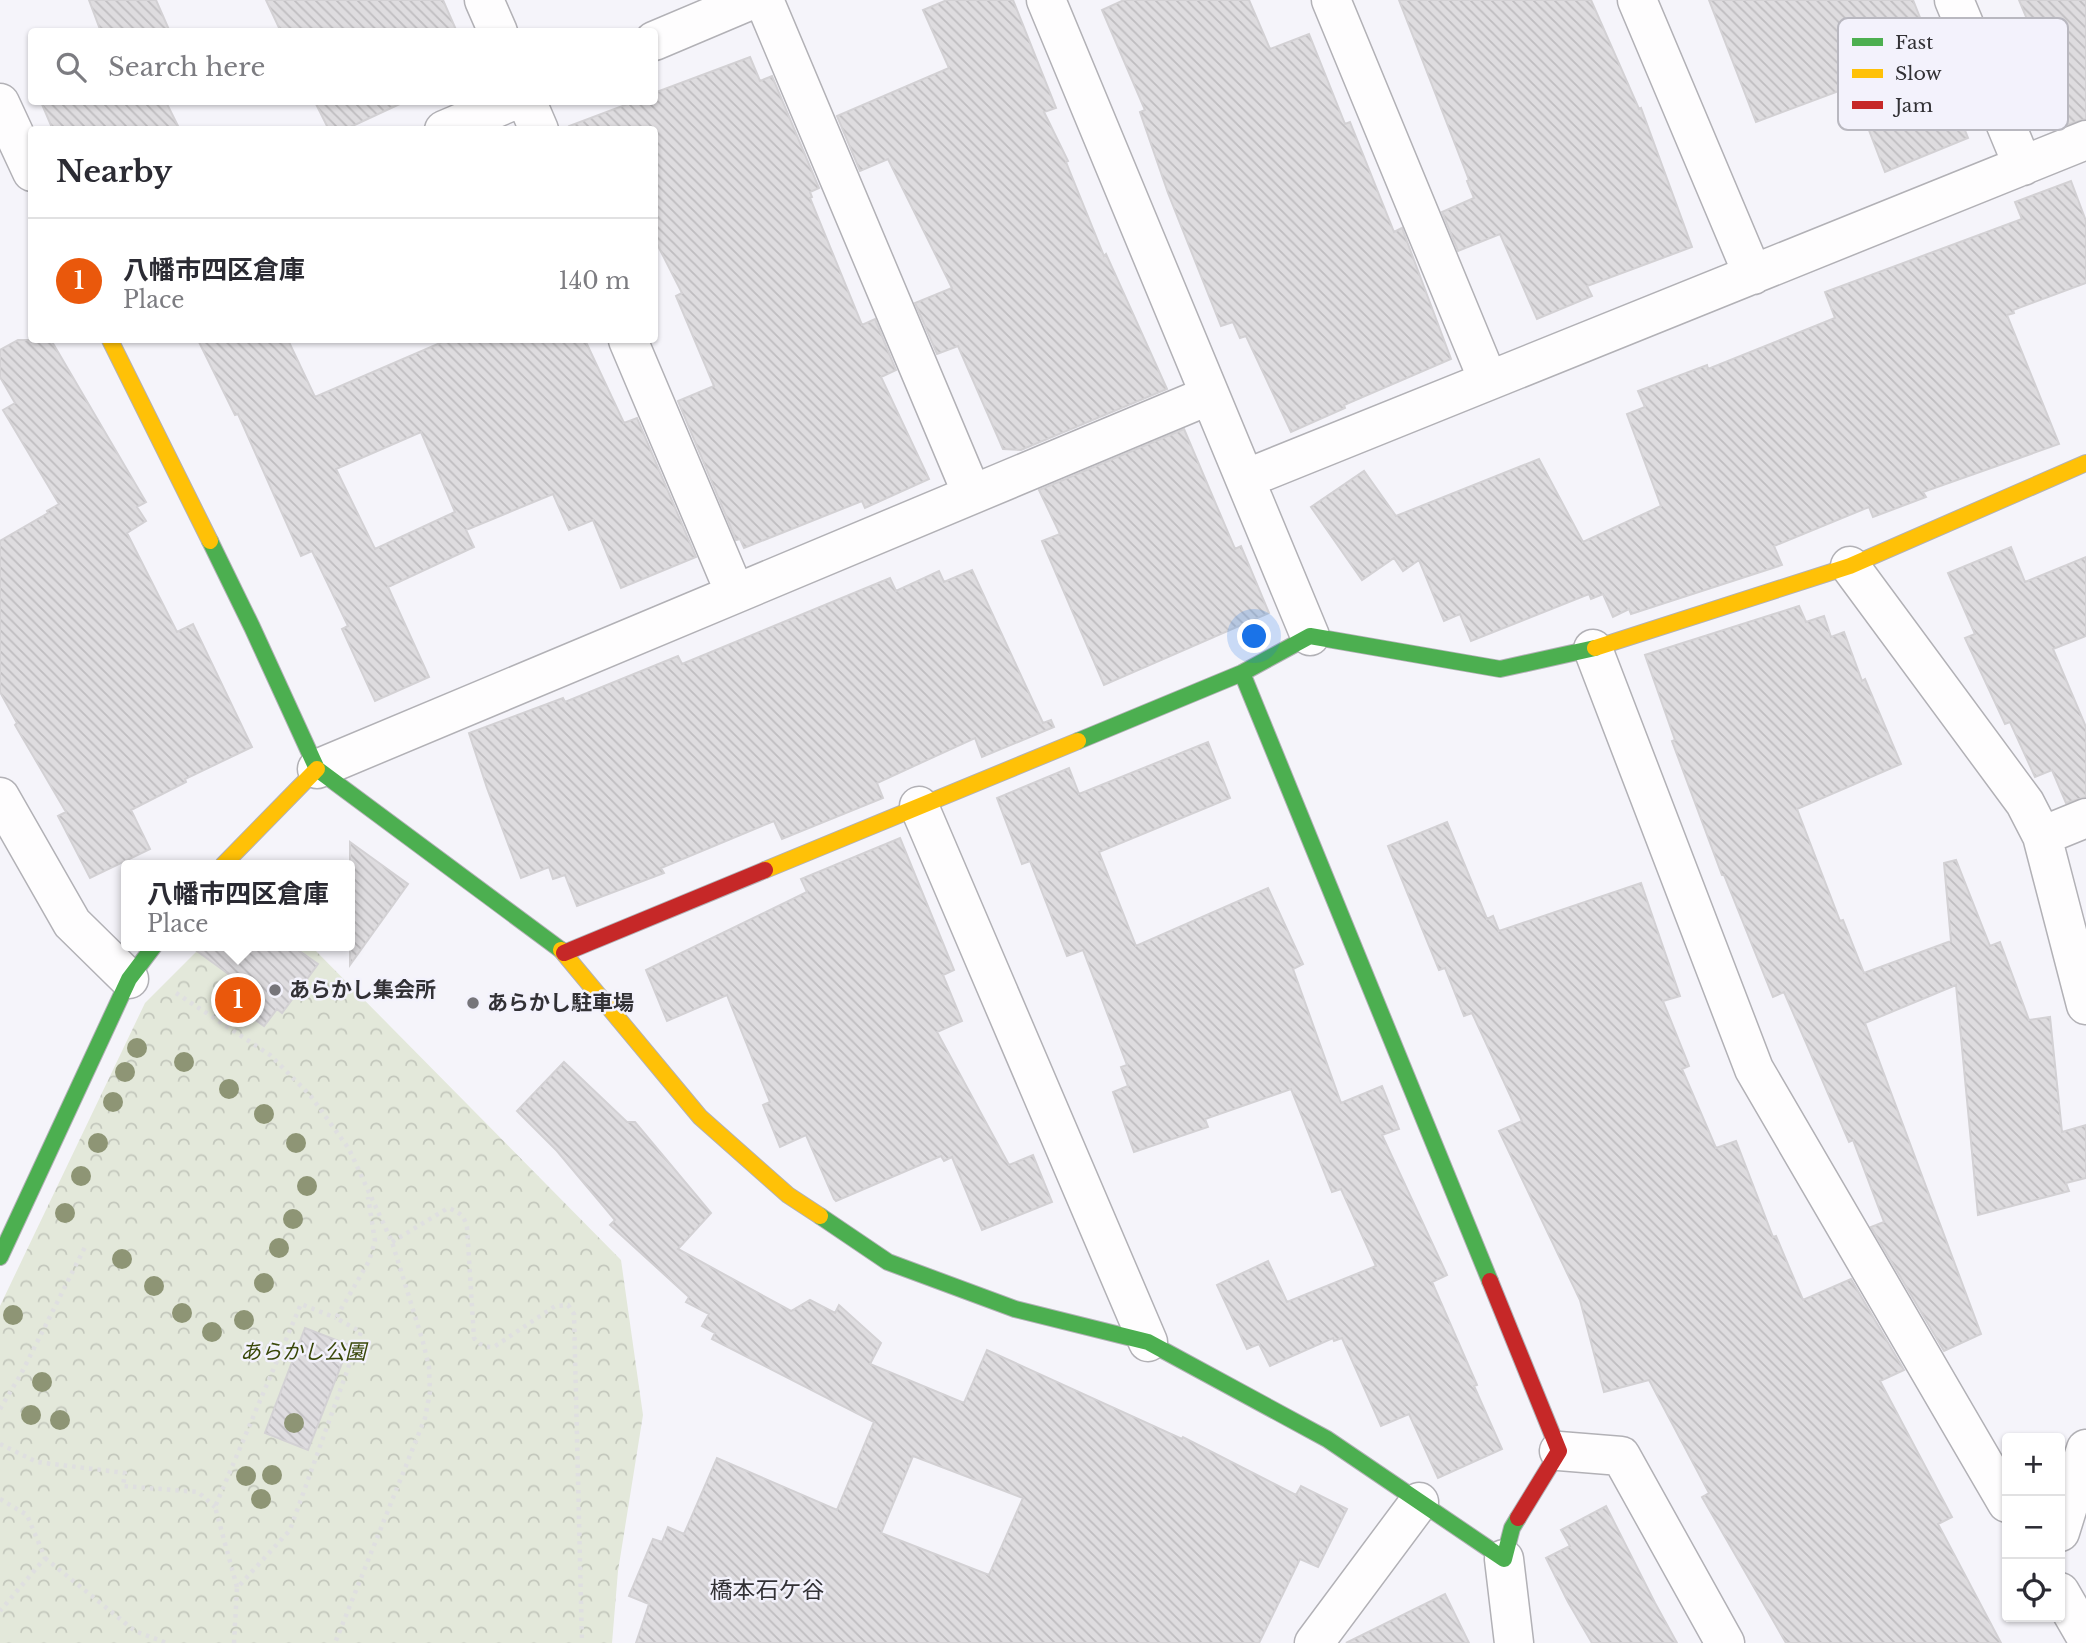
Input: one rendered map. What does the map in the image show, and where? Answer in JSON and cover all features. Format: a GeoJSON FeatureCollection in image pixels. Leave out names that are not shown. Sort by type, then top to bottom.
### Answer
{"type":"FeatureCollection","features":[{"type":"Feature","properties":{"kind":"street"},"geometry":{"type":"LineString","coordinates":[[484,0],[496,28]]}},
{"type":"Feature","properties":{"kind":"street"},"geometry":{"type":"LineString","coordinates":[[658,39],[751,0]]}},
{"type":"Feature","properties":{"kind":"street"},"geometry":{"type":"LineString","coordinates":[[764,0],[972,494]]}},
{"type":"Feature","properties":{"kind":"street"},"geometry":{"type":"LineString","coordinates":[[1046,0],[1310,635]]}},
{"type":"Feature","properties":{"kind":"street"},"geometry":{"type":"LineString","coordinates":[[1331,0],[1488,380]]}},
{"type":"Feature","properties":{"kind":"street"},"geometry":{"type":"LineString","coordinates":[[1637,0],[1753,275]]}},
{"type":"Feature","properties":{"kind":"street"},"geometry":{"type":"LineString","coordinates":[[1954,0],[1961,18]]}},
{"type":"Feature","properties":{"kind":"street"},"geometry":{"type":"LineString","coordinates":[[0,103],[28,163]]}},
{"type":"Feature","properties":{"kind":"street"},"geometry":{"type":"LineString","coordinates":[[453,126],[503,105]]}},
{"type":"Feature","properties":{"kind":"street"},"geometry":{"type":"LineString","coordinates":[[528,105],[537,126]]}},
{"type":"Feature","properties":{"kind":"street"},"geometry":{"type":"LineString","coordinates":[[2008,130],[2023,166]]}},
{"type":"Feature","properties":{"kind":"street"},"geometry":{"type":"LineString","coordinates":[[1245,479],[2086,140]]}},
{"type":"Feature","properties":{"kind":"street"},"geometry":{"type":"LineString","coordinates":[[111,343],[251,627],[317,769],[564,953],[700,1117],[788,1195],[888,1262],[1015,1309],[1149,1342],[1327,1439],[1504,1559]]}},
{"type":"Feature","properties":{"kind":"street"},"geometry":{"type":"LineString","coordinates":[[629,343],[735,593]]}},
{"type":"Feature","properties":{"kind":"street"},"geometry":{"type":"LineString","coordinates":[[228,860],[317,769],[1210,395]]}},
{"type":"Feature","properties":{"kind":"street"},"geometry":{"type":"LineString","coordinates":[[564,953],[1242,673],[1310,635],[1500,669],[1593,649],[1850,565],[2086,463]]}},
{"type":"Feature","properties":{"kind":"street"},"geometry":{"type":"LineString","coordinates":[[1850,565],[2025,803],[2042,836],[2086,1005]]}},
{"type":"Feature","properties":{"kind":"street"},"geometry":{"type":"LineString","coordinates":[[1593,649],[1754,1069],[2003,1496]]}},
{"type":"Feature","properties":{"kind":"street"},"geometry":{"type":"LineString","coordinates":[[1242,673],[1559,1451]]}},
{"type":"Feature","properties":{"kind":"street"},"geometry":{"type":"LineString","coordinates":[[0,797],[72,923],[129,979]]}},
{"type":"Feature","properties":{"kind":"street"},"geometry":{"type":"LineString","coordinates":[[919,806],[1149,1342]]}},
{"type":"Feature","properties":{"kind":"street"},"geometry":{"type":"LineString","coordinates":[[2042,836],[2086,818]]}},
{"type":"Feature","properties":{"kind":"street"},"geometry":{"type":"LineString","coordinates":[[0,1257],[129,979],[150,951]]}},
{"type":"Feature","properties":{"kind":"street"},"geometry":{"type":"LineString","coordinates":[[2065,1516],[2086,1449]]}},
{"type":"Feature","properties":{"kind":"street"},"geometry":{"type":"LineString","coordinates":[[1514,1643],[1504,1559],[1512,1528],[1559,1451]]}},
{"type":"Feature","properties":{"kind":"street"},"geometry":{"type":"LineString","coordinates":[[1559,1451],[1621,1456],[1725,1643]]}},
{"type":"Feature","properties":{"kind":"street"},"geometry":{"type":"LineString","coordinates":[[1314,1643],[1419,1502]]}},
{"type":"Feature","properties":{"kind":"street"},"geometry":{"type":"LineString","coordinates":[[2065,1601],[2086,1637]]}},
{"type":"Feature","properties":{"kind":"path"},"geometry":{"type":"LineString","coordinates":[[129,979],[164,985],[270,1055],[310,1095],[349,1149],[392,1242],[424,1342],[430,1392],[425,1418],[335,1643]]}},
{"type":"Feature","properties":{"kind":"path"},"geometry":{"type":"LineString","coordinates":[[336,1318],[369,1261],[375,1241],[367,1189]]}},
{"type":"Feature","properties":{"kind":"path"},"geometry":{"type":"LineString","coordinates":[[392,1242],[448,1208],[459,1212],[467,1227],[474,1338],[487,1347],[494,1347],[555,1306],[568,1306],[574,1314],[582,1643]]}},
{"type":"Feature","properties":{"kind":"path"},"geometry":{"type":"LineString","coordinates":[[0,1409],[21,1374],[85,1247]]}},
{"type":"Feature","properties":{"kind":"path"},"geometry":{"type":"LineString","coordinates":[[215,1507],[302,1304],[336,1318],[360,1332],[290,1530],[237,1588]]}},
{"type":"Feature","properties":{"kind":"path"},"geometry":{"type":"LineString","coordinates":[[0,1444],[37,1462],[125,1473],[123,1486],[198,1492],[215,1507],[237,1588],[234,1643]]}},
{"type":"Feature","properties":{"kind":"path"},"geometry":{"type":"LineString","coordinates":[[0,1499],[27,1515],[45,1558],[135,1631],[167,1643]]}},
{"type":"Feature","properties":{"kind":"path"},"geometry":{"type":"LineString","coordinates":[[0,1611],[45,1558]]}},
{"type":"Feature","properties":{"kind":"green space","name":"あらかし公園"},"geometry":{"type":"Polygon","coordinates":[[[197,951],[316,951],[621,1260],[643,1415],[618,1571],[612,1643],[0,1643],[0,1306],[145,1003],[197,951]]]}},
{"type":"Feature","properties":{"kind":"building"},"geometry":{"type":"Polygon","coordinates":[[[89,0],[156,0],[168,28],[100,28],[89,0]]]}},
{"type":"Feature","properties":{"kind":"building"},"geometry":{"type":"Polygon","coordinates":[[[266,0],[443,0],[455,28],[279,28],[266,0]]]}},
{"type":"Feature","properties":{"kind":"building"},"geometry":{"type":"Polygon","coordinates":[[[947,0],[1013,0],[1056,108],[1044,112],[1068,161],[1066,162],[1104,256],[1106,254],[1167,389],[1021,450],[1003,449],[958,346],[937,354],[915,303],[952,288],[888,159],[860,171],[837,116],[949,68],[923,10],[947,0]]]}},
{"type":"Feature","properties":{"kind":"building"},"geometry":{"type":"Polygon","coordinates":[[[1124,0],[1249,0],[1270,49],[1309,34],[1345,124],[1350,122],[1394,232],[1402,228],[1451,359],[1344,405],[1345,408],[1291,432],[1246,336],[1240,338],[1233,322],[1221,326],[1168,193],[1140,112],[1145,110],[1102,10],[1124,0]]]}},
{"type":"Feature","properties":{"kind":"building"},"geometry":{"type":"Polygon","coordinates":[[[1399,0],[1591,0],[1639,109],[1641,108],[1692,247],[1587,286],[1592,296],[1537,319],[1500,234],[1458,251],[1442,212],[1474,198],[1399,0]]]}},
{"type":"Feature","properties":{"kind":"building"},"geometry":{"type":"Polygon","coordinates":[[[1709,0],[1913,0],[1920,18],[1838,18],[1838,91],[1756,122],[1709,0]]]}},
{"type":"Feature","properties":{"kind":"building"},"geometry":{"type":"Polygon","coordinates":[[[2019,0],[2086,0],[2086,119],[2068,124],[2068,18],[2027,18],[2019,0]]]}},
{"type":"Feature","properties":{"kind":"building"},"geometry":{"type":"Polygon","coordinates":[[[750,57],[760,81],[772,76],[819,188],[810,192],[810,198],[862,325],[875,319],[896,370],[881,377],[929,479],[865,508],[862,501],[744,548],[740,539],[736,540],[678,401],[714,386],[676,296],[682,293],[658,246],[658,126],[569,126],[625,105],[658,105],[658,92],[750,57]]]}},
{"type":"Feature","properties":{"kind":"building"},"geometry":{"type":"Polygon","coordinates":[[[42,105],[168,105],[178,126],[51,126],[42,105]]]}},
{"type":"Feature","properties":{"kind":"building"},"geometry":{"type":"Polygon","coordinates":[[[316,105],[398,105],[353,126],[327,126],[316,105]]]}},
{"type":"Feature","properties":{"kind":"building"},"geometry":{"type":"Polygon","coordinates":[[[1869,130],[1965,130],[1968,138],[1885,172],[1869,130]]]}},
{"type":"Feature","properties":{"kind":"building"},"geometry":{"type":"Polygon","coordinates":[[[2071,181],[2086,221],[2086,283],[2013,310],[2014,313],[2007,315],[2059,444],[1923,492],[1926,497],[1873,517],[1869,507],[1774,546],[1782,565],[1631,614],[1629,609],[1613,617],[1603,594],[1591,599],[1589,594],[1471,641],[1460,614],[1444,621],[1419,560],[1403,571],[1394,558],[1362,580],[1311,507],[1364,471],[1396,516],[1539,459],[1583,542],[1661,506],[1627,414],[1645,407],[1638,391],[1707,365],[1708,369],[1835,318],[1825,292],[2022,219],[2015,202],[2071,181]]]}},
{"type":"Feature","properties":{"kind":"building"},"geometry":{"type":"Polygon","coordinates":[[[18,340],[28,340],[28,343],[53,343],[146,502],[137,507],[146,521],[127,533],[177,632],[193,624],[252,747],[185,779],[186,782],[131,810],[150,849],[127,860],[121,860],[121,863],[90,878],[58,816],[66,812],[15,725],[17,723],[0,692],[0,541],[59,504],[3,410],[15,403],[0,377],[0,350],[18,340]]]}},
{"type":"Feature","properties":{"kind":"building"},"geometry":{"type":"Polygon","coordinates":[[[199,343],[289,343],[315,397],[440,343],[586,343],[624,423],[637,418],[696,557],[621,588],[593,520],[569,530],[553,494],[466,530],[474,547],[388,587],[429,677],[375,701],[342,629],[348,626],[312,551],[301,556],[238,414],[235,415],[199,343]],[[421,432],[336,469],[375,549],[455,512],[421,432]]]}},
{"type":"Feature","properties":{"kind":"building"},"geometry":{"type":"Polygon","coordinates":[[[1184,429],[1235,549],[1241,546],[1269,613],[1104,685],[1042,541],[1060,534],[1039,490],[1184,429]]]}},
{"type":"Feature","properties":{"kind":"building"},"geometry":{"type":"Polygon","coordinates":[[[2011,547],[2025,582],[2086,557],[2086,636],[2053,649],[2086,727],[2086,797],[2066,803],[2052,770],[2035,777],[2010,722],[2005,724],[1965,638],[1975,634],[1948,573],[2011,547]]]}},
{"type":"Feature","properties":{"kind":"building"},"geometry":{"type":"Polygon","coordinates":[[[972,570],[1043,723],[1051,720],[1054,727],[982,757],[975,738],[877,783],[883,798],[782,839],[774,821],[661,868],[664,873],[577,906],[565,875],[553,879],[549,867],[521,878],[469,733],[563,698],[565,702],[678,656],[682,664],[890,578],[896,591],[939,571],[944,582],[972,570]]]}},
{"type":"Feature","properties":{"kind":"building"},"geometry":{"type":"Polygon","coordinates":[[[1799,606],[1806,622],[1824,616],[1831,637],[1844,632],[1862,681],[1865,679],[1901,764],[1797,809],[1840,921],[1843,920],[1864,973],[1951,941],[1944,863],[1956,860],[1990,946],[2000,942],[2029,1020],[2050,1017],[2062,1132],[2086,1125],[2086,1178],[2066,1183],[2069,1191],[1978,1215],[1956,985],[1865,1023],[1981,1334],[1944,1351],[1871,1227],[1884,1222],[1853,1140],[1849,1142],[1784,992],[1773,997],[1722,875],[1672,741],[1675,740],[1645,655],[1799,606]]]}},
{"type":"Feature","properties":{"kind":"building"},"geometry":{"type":"Polygon","coordinates":[[[1208,742],[1230,798],[1099,852],[1136,946],[1268,888],[1303,964],[1293,969],[1341,1103],[1382,1086],[1399,1129],[1382,1135],[1447,1275],[1432,1282],[1502,1449],[1438,1478],[1409,1414],[1381,1426],[1342,1338],[1334,1341],[1333,1338],[1270,1366],[1259,1344],[1247,1349],[1217,1285],[1268,1261],[1287,1302],[1376,1266],[1341,1189],[1332,1192],[1291,1089],[1205,1119],[1208,1127],[1134,1152],[1113,1092],[1128,1086],[1121,1067],[1127,1065],[1083,950],[1067,956],[1030,861],[1022,864],[997,798],[1069,768],[1079,794],[1208,742]]]}},
{"type":"Feature","properties":{"kind":"building"},"geometry":{"type":"Polygon","coordinates":[[[1447,822],[1487,919],[1493,916],[1499,931],[1641,883],[1680,996],[1663,1001],[1689,1066],[1682,1069],[1716,1148],[1736,1141],[1773,1237],[1776,1236],[1803,1300],[1851,1279],[1904,1370],[1880,1381],[1952,1517],[1938,1524],[2001,1643],[1786,1643],[1702,1497],[1709,1493],[1649,1380],[1604,1392],[1580,1300],[1499,1131],[1522,1121],[1472,1013],[1464,1016],[1445,968],[1439,970],[1388,846],[1447,822]]]}},
{"type":"Feature","properties":{"kind":"building"},"geometry":{"type":"Polygon","coordinates":[[[900,838],[954,970],[943,975],[962,1021],[937,1032],[1009,1165],[1033,1155],[1052,1202],[982,1230],[952,1157],[944,1161],[941,1156],[836,1201],[806,1135],[780,1147],[763,1105],[770,1102],[727,995],[667,1021],[646,970],[807,892],[801,879],[900,838]]]}},
{"type":"Feature","properties":{"kind":"building"},"geometry":{"type":"Polygon","coordinates":[[[350,842],[408,884],[350,965],[350,951],[355,951],[355,860],[350,860],[350,842]]]}},
{"type":"Feature","properties":{"kind":"building","name":"あらかし集会所"},"geometry":{"type":"Polygon","coordinates":[[[197,951],[299,951],[318,964],[282,1013],[277,1009],[264,1026],[223,996],[234,978],[197,951]]]}},
{"type":"Feature","properties":{"kind":"building"},"geometry":{"type":"Polygon","coordinates":[[[564,1062],[627,1122],[635,1122],[711,1213],[678,1249],[791,1311],[810,1300],[835,1313],[839,1305],[881,1343],[870,1364],[964,1403],[987,1350],[1182,1439],[1183,1437],[1296,1495],[1301,1486],[1347,1509],[1318,1567],[1300,1559],[1259,1643],[636,1643],[649,1604],[629,1596],[653,1539],[662,1542],[668,1527],[684,1534],[717,1458],[837,1510],[874,1422],[712,1339],[715,1333],[702,1326],[709,1314],[686,1302],[689,1297],[610,1225],[615,1220],[557,1151],[517,1111],[564,1062]],[[913,1456],[881,1533],[989,1575],[1023,1498],[913,1456]]]}},
{"type":"Feature","properties":{"kind":"building"},"geometry":{"type":"Polygon","coordinates":[[[305,1328],[349,1345],[308,1450],[265,1433],[305,1328]]]}},
{"type":"Feature","properties":{"kind":"building"},"geometry":{"type":"Polygon","coordinates":[[[1606,1506],[1677,1643],[1592,1643],[1568,1602],[1546,1558],[1570,1546],[1561,1530],[1606,1506]]]}},
{"type":"Feature","properties":{"kind":"building"},"geometry":{"type":"Polygon","coordinates":[[[1445,1594],[1469,1643],[1346,1643],[1445,1594]]]}},
{"type":"Feature","properties":{"kind":"traffic: fast"},"geometry":{"type":"LineString","coordinates":[[210,541],[317,769],[561,950]]}},
{"type":"Feature","properties":{"kind":"traffic: fast"},"geometry":{"type":"LineString","coordinates":[[1078,741],[1242,673],[1310,636],[1500,669],[1595,648]]}},
{"type":"Feature","properties":{"kind":"traffic: fast"},"geometry":{"type":"LineString","coordinates":[[1242,673],[1490,1281]]}},
{"type":"Feature","properties":{"kind":"traffic: fast"},"geometry":{"type":"LineString","coordinates":[[0,1257],[129,979],[150,951]]}},
{"type":"Feature","properties":{"kind":"traffic: fast"},"geometry":{"type":"LineString","coordinates":[[820,1216],[888,1262],[1015,1309],[1148,1342],[1327,1439],[1504,1559],[1512,1528],[1518,1518]]}},
{"type":"Feature","properties":{"kind":"traffic: slow"},"geometry":{"type":"LineString","coordinates":[[111,343],[210,541]]}},
{"type":"Feature","properties":{"kind":"traffic: slow"},"geometry":{"type":"LineString","coordinates":[[1595,648],[1850,566],[2086,463]]}},
{"type":"Feature","properties":{"kind":"traffic: slow"},"geometry":{"type":"LineString","coordinates":[[765,870],[1078,741]]}},
{"type":"Feature","properties":{"kind":"traffic: slow"},"geometry":{"type":"LineString","coordinates":[[228,860],[317,769]]}},
{"type":"Feature","properties":{"kind":"traffic: slow"},"geometry":{"type":"LineString","coordinates":[[561,950],[700,1117],[788,1195],[820,1216]]}},
{"type":"Feature","properties":{"kind":"traffic: jam"},"geometry":{"type":"LineString","coordinates":[[564,953],[765,870]]}},
{"type":"Feature","properties":{"kind":"traffic: jam"},"geometry":{"type":"LineString","coordinates":[[1490,1281],[1559,1451],[1518,1518]]}},
{"type":"Feature","properties":{"kind":"place","name":"あらかし集会所"},"geometry":{"type":"Point","coordinates":[275,990]}},
{"type":"Feature","properties":{"kind":"place","name":"八幡市四区倉庫"},"geometry":{"type":"Point","coordinates":[238,1000]}},
{"type":"Feature","properties":{"kind":"place","name":"あらかし駐車場"},"geometry":{"type":"Point","coordinates":[473,1003]}},
{"type":"Feature","properties":{"kind":"district","name":"橋本石ケ谷"},"geometry":{"type":"Point","coordinates":[767,1590]}}]}
